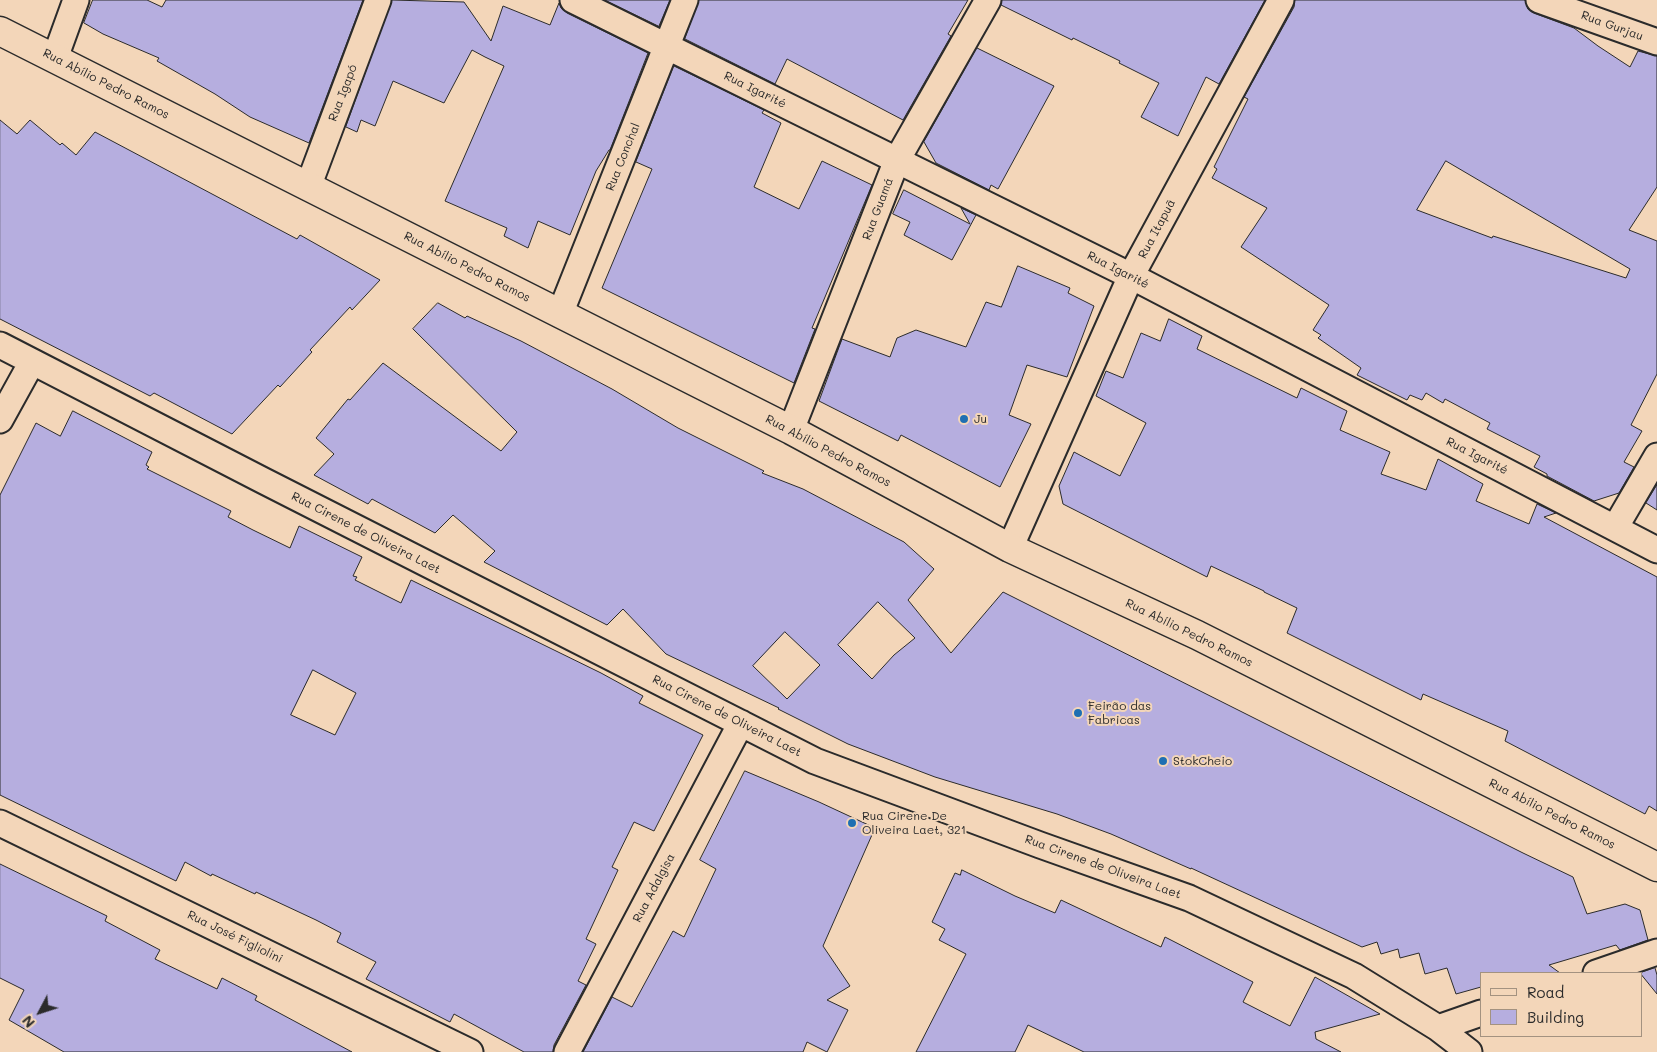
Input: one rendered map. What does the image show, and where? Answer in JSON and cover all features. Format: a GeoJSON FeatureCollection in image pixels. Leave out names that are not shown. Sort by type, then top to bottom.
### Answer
{"type":"FeatureCollection","features":[{"type":"Feature","properties":{"kind":"main road","name":"Rua Abílio Pedro Ramos"},"geometry":{"type":"LineString","coordinates":[[0,31],[791,430],[1010,548],[1206,640],[1657,867]]}},
{"type":"Feature","properties":{"kind":"street"},"geometry":{"type":"LineString","coordinates":[[55,58],[76,0]]}},
{"type":"Feature","properties":{"kind":"street","name":"Rua Igapó"},"geometry":{"type":"LineString","coordinates":[[308,187],[378,0]]}},
{"type":"Feature","properties":{"kind":"street","name":"Rua Igarité"},"geometry":{"type":"LineString","coordinates":[[573,0],[1131,276],[1657,550]]}},
{"type":"Feature","properties":{"kind":"street","name":"Rua Conchal"},"geometry":{"type":"LineString","coordinates":[[560,314],[685,0]]}},
{"type":"Feature","properties":{"kind":"street","name":"Rua Guamá"},"geometry":{"type":"LineString","coordinates":[[791,430],[897,160],[988,0]]}},
{"type":"Feature","properties":{"kind":"street","name":"Rua Itapuã"},"geometry":{"type":"LineString","coordinates":[[1010,548],[1131,276],[1281,0]]}},
{"type":"Feature","properties":{"kind":"street","name":"Rua Gurjau"},"geometry":{"type":"LineString","coordinates":[[1539,0],[1657,42]]}},
{"type":"Feature","properties":{"kind":"street","name":"Rua Cirene de Oliveira Laet"},"geometry":{"type":"LineString","coordinates":[[0,345],[816,761],[1040,845],[1189,898],[1354,976],[1438,1028],[1469,1052]]}},
{"type":"Feature","properties":{"kind":"street"},"geometry":{"type":"LineString","coordinates":[[0,420],[32,362]]}},
{"type":"Feature","properties":{"kind":"street"},"geometry":{"type":"LineString","coordinates":[[1615,528],[1657,456]]}},
{"type":"Feature","properties":{"kind":"street","name":"Rua Adalgisa"},"geometry":{"type":"LineString","coordinates":[[567,1052],[741,723]]}},
{"type":"Feature","properties":{"kind":"street","name":"Rua José Figliolini"},"geometry":{"type":"LineString","coordinates":[[0,823],[470,1052]]}},
{"type":"Feature","properties":{"kind":"street"},"geometry":{"type":"LineString","coordinates":[[1599,972],[1657,952]]}},
{"type":"Feature","properties":{"kind":"street"},"geometry":{"type":"LineString","coordinates":[[1438,1028],[1480,1013]]}},
{"type":"Feature","properties":{"kind":"building"},"geometry":{"type":"Polygon","coordinates":[[[93,0],[147,0],[162,7],[166,0],[363,0],[309,143],[250,117],[215,94],[157,61],[159,58],[103,34],[84,23],[93,0]]]}},
{"type":"Feature","properties":{"kind":"building"},"geometry":{"type":"Polygon","coordinates":[[[392,0],[464,2],[491,41],[503,6],[550,25],[559,3],[561,8],[567,13],[648,53],[610,150],[596,171],[570,235],[538,221],[528,248],[504,236],[507,228],[445,201],[504,66],[472,50],[444,103],[393,81],[375,126],[361,120],[357,132],[346,127],[392,0]]]}},
{"type":"Feature","properties":{"kind":"building"},"geometry":{"type":"Polygon","coordinates":[[[605,0],[670,0],[659,26],[605,0]]]}},
{"type":"Feature","properties":{"kind":"building"},"geometry":{"type":"Polygon","coordinates":[[[699,0],[968,0],[948,34],[951,36],[903,120],[787,59],[775,84],[685,39],[699,0]]]}},
{"type":"Feature","properties":{"kind":"building"},"geometry":{"type":"Polygon","coordinates":[[[1002,0],[1265,0],[1219,84],[1206,77],[1178,136],[1141,117],[1159,83],[1119,63],[1120,61],[1001,5],[1002,0]]]}},
{"type":"Feature","properties":{"kind":"building"},"geometry":{"type":"Polygon","coordinates":[[[1295,0],[1525,0],[1528,9],[1534,13],[1574,28],[1630,67],[1638,51],[1657,56],[1657,187],[1629,230],[1657,241],[1657,374],[1631,425],[1642,431],[1624,462],[1634,467],[1619,493],[1594,501],[1534,467],[1540,456],[1487,429],[1490,423],[1445,399],[1443,403],[1426,393],[1422,400],[1410,395],[1407,400],[1357,375],[1361,368],[1318,338],[1321,335],[1313,330],[1329,305],[1241,247],[1267,208],[1212,178],[1217,169],[1214,167],[1248,99],[1244,97],[1294,7],[1295,0]],[[1446,161],[1417,210],[1492,238],[1493,236],[1626,278],[1630,269],[1446,161]]]}},
{"type":"Feature","properties":{"kind":"building"},"geometry":{"type":"Polygon","coordinates":[[[977,48],[1054,86],[998,189],[991,185],[989,190],[936,163],[924,142],[977,48]]]}},
{"type":"Feature","properties":{"kind":"building"},"geometry":{"type":"Polygon","coordinates":[[[674,66],[764,110],[762,113],[781,123],[754,187],[799,209],[822,161],[872,185],[812,328],[815,329],[794,383],[602,288],[652,169],[636,162],[674,66]]]}},
{"type":"Feature","properties":{"kind":"building"},"geometry":{"type":"Polygon","coordinates":[[[0,120],[17,134],[30,120],[60,145],[62,143],[76,155],[95,132],[297,239],[300,235],[380,280],[352,310],[350,307],[310,350],[312,352],[280,387],[278,385],[232,434],[154,393],[150,396],[0,319],[0,120]]]}},
{"type":"Feature","properties":{"kind":"building"},"geometry":{"type":"Polygon","coordinates":[[[904,190],[970,224],[961,208],[976,215],[952,260],[904,235],[910,222],[893,214],[904,190]]]}},
{"type":"Feature","properties":{"kind":"building"},"geometry":{"type":"Polygon","coordinates":[[[1018,266],[1070,288],[1068,293],[1094,306],[1067,377],[1027,365],[1009,415],[1031,424],[1000,487],[901,435],[898,441],[819,401],[842,339],[890,357],[897,338],[916,330],[966,347],[986,302],[1001,307],[1018,266]]]}},
{"type":"Feature","properties":{"kind":"building"},"geometry":{"type":"Polygon","coordinates":[[[438,303],[465,318],[467,316],[521,341],[612,389],[678,428],[764,471],[762,473],[803,489],[904,542],[934,569],[908,600],[951,653],[1003,592],[1573,877],[1587,914],[1625,904],[1640,910],[1648,940],[1620,950],[1616,945],[1549,965],[1559,972],[1480,972],[1480,987],[1456,994],[1447,968],[1425,974],[1419,953],[1400,958],[1398,949],[1381,954],[1377,942],[1362,947],[1191,868],[1111,834],[1057,814],[935,777],[848,744],[779,708],[666,654],[623,609],[607,625],[484,562],[495,551],[453,515],[435,533],[372,499],[368,504],[314,475],[334,454],[316,438],[348,399],[350,400],[383,363],[501,451],[517,432],[413,329],[438,303]],[[878,602],[838,645],[872,679],[894,655],[915,638],[878,602]],[[785,632],[753,666],[787,699],[820,665],[785,632]]]}},
{"type":"Feature","properties":{"kind":"building"},"geometry":{"type":"Polygon","coordinates":[[[1169,319],[1202,336],[1197,349],[1297,398],[1301,388],[1347,411],[1340,430],[1390,452],[1381,474],[1426,490],[1438,459],[1483,484],[1476,501],[1529,524],[1537,504],[1556,513],[1544,517],[1657,577],[1657,811],[1649,806],[1645,814],[1505,741],[1508,731],[1423,694],[1421,700],[1287,633],[1297,608],[1211,566],[1207,577],[1063,504],[1059,486],[1074,452],[1120,476],[1146,423],[1096,396],[1106,371],[1123,378],[1141,333],[1160,341],[1169,319]]]}},
{"type":"Feature","properties":{"kind":"building"},"geometry":{"type":"Polygon","coordinates":[[[73,411],[152,452],[146,465],[149,467],[147,469],[231,511],[228,517],[253,530],[290,548],[299,526],[362,557],[353,576],[357,577],[355,580],[401,603],[411,580],[601,673],[643,696],[639,703],[703,735],[654,831],[634,822],[612,867],[618,870],[586,939],[596,944],[578,981],[586,985],[554,1045],[553,1052],[524,1052],[454,1014],[450,1022],[366,979],[376,962],[337,942],[341,933],[256,892],[255,894],[212,874],[211,876],[185,862],[176,881],[0,795],[0,495],[36,423],[60,436],[73,411]],[[313,670],[291,715],[335,735],[356,693],[313,670]]]}},
{"type":"Feature","properties":{"kind":"building"},"geometry":{"type":"Polygon","coordinates":[[[1657,485],[1657,510],[1646,503],[1657,485]]]}},
{"type":"Feature","properties":{"kind":"building"},"geometry":{"type":"Polygon","coordinates":[[[745,771],[875,828],[823,946],[850,986],[827,1000],[848,1010],[827,1052],[807,1042],[803,1052],[583,1052],[612,997],[632,1007],[673,931],[684,937],[716,869],[700,860],[745,771]]]}},
{"type":"Feature","properties":{"kind":"building"},"geometry":{"type":"Polygon","coordinates":[[[0,864],[107,916],[105,921],[160,950],[155,959],[217,989],[222,978],[257,996],[255,1000],[352,1052],[64,1052],[9,1020],[24,990],[0,978],[0,864]]]}},
{"type":"Feature","properties":{"kind":"building"},"geometry":{"type":"Polygon","coordinates":[[[962,870],[1055,913],[1061,900],[1161,947],[1165,937],[1253,982],[1243,1002],[1290,1026],[1315,977],[1380,1014],[1315,1032],[1316,1039],[1341,1052],[1084,1052],[1028,1025],[1015,1052],[916,1052],[966,954],[939,940],[945,929],[932,922],[955,873],[960,875],[962,870]]]}},
{"type":"Feature","properties":{"kind":"building"},"geometry":{"type":"Polygon","coordinates":[[[1655,968],[1657,994],[1642,975],[1642,972],[1655,968]]]}},
{"type":"Feature","properties":{"kind":"place","name":"Ju"},"geometry":{"type":"Point","coordinates":[964,419]}},
{"type":"Feature","properties":{"kind":"place","name":"Feirão das Fabricas"},"geometry":{"type":"Point","coordinates":[1078,713]}},
{"type":"Feature","properties":{"kind":"place","name":"StokCheio"},"geometry":{"type":"Point","coordinates":[1163,761]}},
{"type":"Feature","properties":{"kind":"place","name":"Rua Cirene De Oliveira Laet, 321"},"geometry":{"type":"Point","coordinates":[852,823]}}]}
